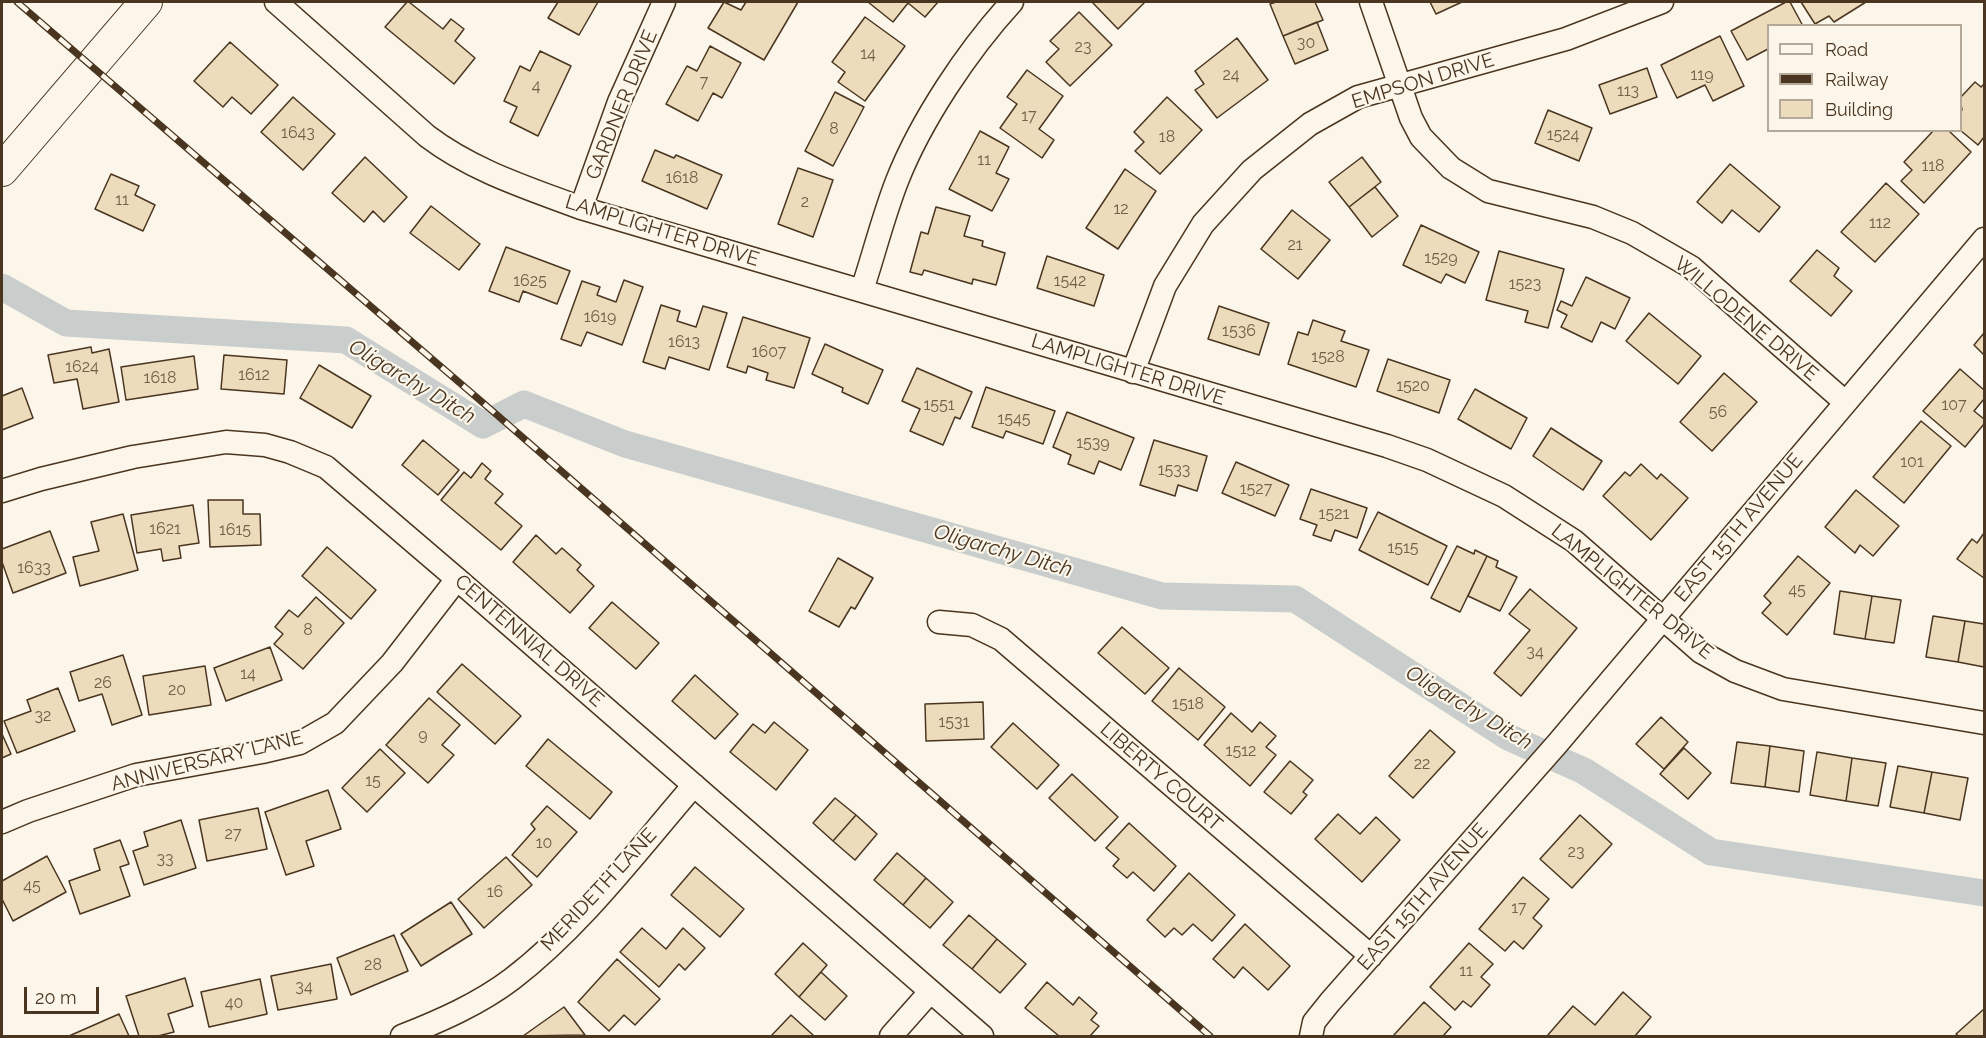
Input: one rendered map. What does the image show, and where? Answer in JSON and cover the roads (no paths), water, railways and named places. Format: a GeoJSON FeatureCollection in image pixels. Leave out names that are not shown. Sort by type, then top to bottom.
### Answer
{"type":"FeatureCollection","features":[{"type":"Feature","properties":{"kind":"main road"},"geometry":{"type":"LineString","coordinates":[[2,170],[146,2]]}},
{"type":"Feature","properties":{"kind":"street","name":"LAMPLIGHTER DRIVE"},"geometry":{"type":"LineString","coordinates":[[276,2],[427,136],[447,151],[483,170],[581,208],[1388,446],[1427,460],[1504,496],[1574,542],[1701,652],[1734,671],[1783,689],[1984,723]]}},
{"type":"Feature","properties":{"kind":"street","name":"GARDNER DRIVE"},"geometry":{"type":"LineString","coordinates":[[581,208],[619,102],[664,2]]}},
{"type":"Feature","properties":{"kind":"street"},"geometry":{"type":"LineString","coordinates":[[862,290],[897,180],[930,115],[984,33],[1012,2]]}},
{"type":"Feature","properties":{"kind":"street","name":"WILLODENE DRIVE"},"geometry":{"type":"LineString","coordinates":[[1371,2],[1411,118],[1422,137],[1451,168],[1488,191],[1593,217],[1632,233],[1691,267],[1845,402]]}},
{"type":"Feature","properties":{"kind":"street","name":"EMPSON DRIVE"},"geometry":{"type":"LineString","coordinates":[[1133,372],[1165,286],[1203,224],[1252,170],[1310,124],[1358,97],[1566,39],[1662,2]]}},
{"type":"Feature","properties":{"kind":"street","name":"EAST 15TH AVENUE"},"geometry":{"type":"LineString","coordinates":[[1311,1036],[1314,1023],[1557,744],[1984,239]]}},
{"type":"Feature","properties":{"kind":"street","name":"CENTENNIAL DRIVE"},"geometry":{"type":"LineString","coordinates":[[2,491],[41,479],[133,457],[225,442],[265,445],[290,452],[326,467],[982,1036]]}},
{"type":"Feature","properties":{"kind":"street","name":"ANNIVERSARY LANE"},"geometry":{"type":"LineString","coordinates":[[2,822],[136,775],[300,743],[335,723],[392,663],[457,579]]}},
{"type":"Feature","properties":{"kind":"street","name":"LIBERTY COURT"},"geometry":{"type":"LineString","coordinates":[[939,622],[972,625],[1001,639],[1371,956]]}},
{"type":"Feature","properties":{"kind":"street","name":"MERIDETH LANE"},"geometry":{"type":"LineString","coordinates":[[402,1036],[448,1018],[501,986],[566,933],[694,785]]}},
{"type":"Feature","properties":{"kind":"street"},"geometry":{"type":"LineString","coordinates":[[891,1036],[930,992]]}},
{"type":"Feature","properties":{"kind":"waterway","name":"Oligarchy Ditch"},"geometry":{"type":"LineString","coordinates":[[2,287],[66,323],[346,340],[483,425],[524,404],[625,444],[1162,596],[1295,599],[1508,737],[1584,771],[1711,852],[1984,893]]}},
{"type":"Feature","properties":{"kind":"railway"},"geometry":{"type":"LineString","coordinates":[[17,2],[489,408],[1210,1036]]}}]}
